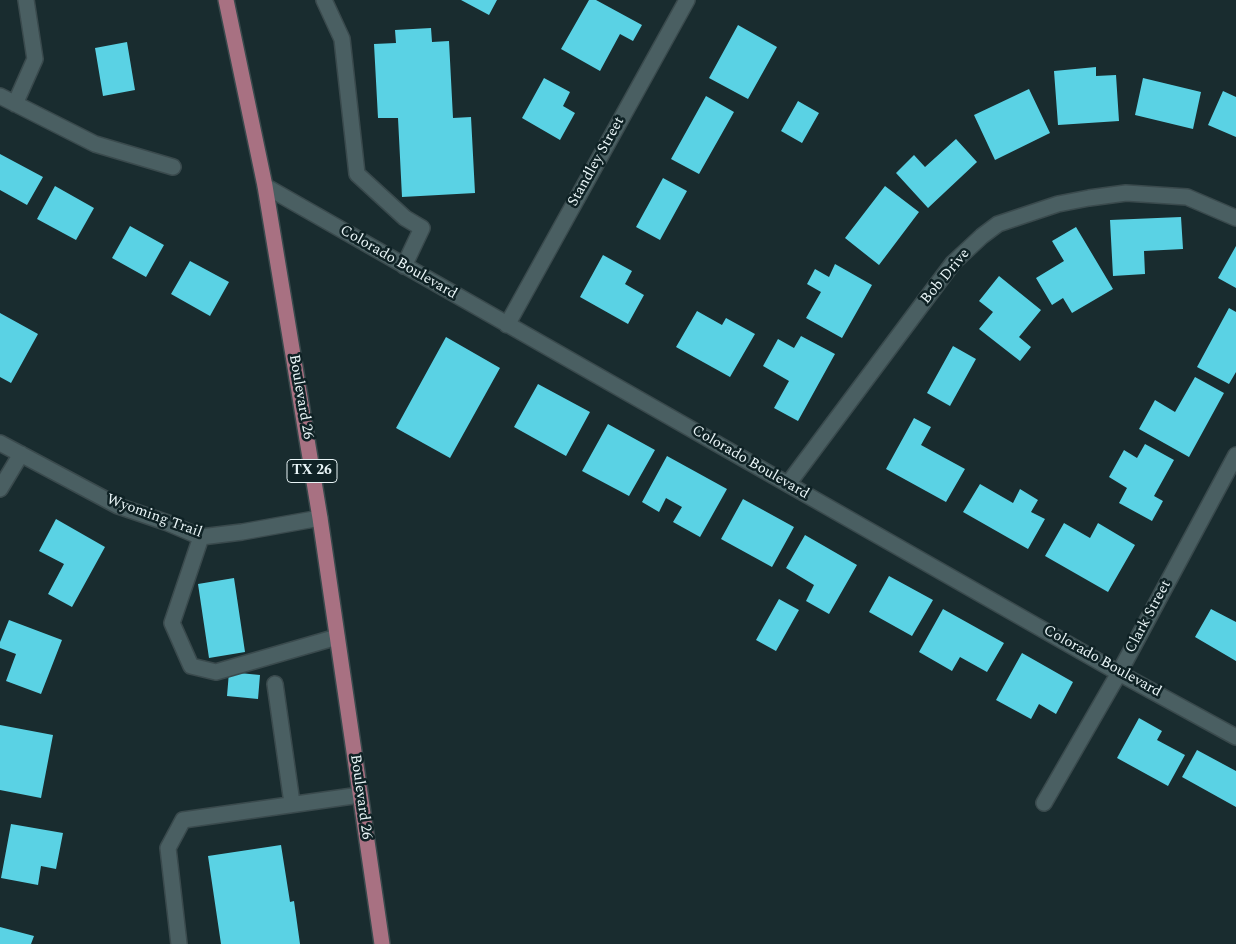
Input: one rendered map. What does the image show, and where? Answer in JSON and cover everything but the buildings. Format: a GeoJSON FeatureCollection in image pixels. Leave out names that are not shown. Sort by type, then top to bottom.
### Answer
{"type":"FeatureCollection","features":[{"type":"Feature","properties":{"kind":"main road","name":"Boulevard 26"},"geometry":{"type":"LineString","coordinates":[[226,0],[265,186],[320,518],[382,944]]}},
{"type":"Feature","properties":{"kind":"street"},"geometry":{"type":"LineString","coordinates":[[16,104],[35,59],[26,0]]}},
{"type":"Feature","properties":{"kind":"street"},"geometry":{"type":"LineString","coordinates":[[324,0],[342,40],[357,174],[405,218],[422,228],[404,266]]}},
{"type":"Feature","properties":{"kind":"street","name":"Standley Street"},"geometry":{"type":"LineString","coordinates":[[507,325],[687,0]]}},
{"type":"Feature","properties":{"kind":"street"},"geometry":{"type":"LineString","coordinates":[[0,96],[95,144],[173,167]]}},
{"type":"Feature","properties":{"kind":"street","name":"Colorado Boulevard"},"geometry":{"type":"LineString","coordinates":[[265,186],[1119,673],[1236,737]]}},
{"type":"Feature","properties":{"kind":"street","name":"Bob Drive"},"geometry":{"type":"LineString","coordinates":[[788,484],[953,264],[982,236],[998,224],[1058,204],[1126,193],[1187,197],[1236,218]]}},
{"type":"Feature","properties":{"kind":"street","name":"Wyoming Trail"},"geometry":{"type":"LineString","coordinates":[[0,443],[118,506],[168,523],[200,537],[242,532],[320,518]]}},
{"type":"Feature","properties":{"kind":"street"},"geometry":{"type":"LineString","coordinates":[[0,489],[21,454]]}},
{"type":"Feature","properties":{"kind":"street","name":"Clark Street"},"geometry":{"type":"LineString","coordinates":[[1044,804],[1119,673],[1236,456]]}},
{"type":"Feature","properties":{"kind":"street"},"geometry":{"type":"LineString","coordinates":[[200,537],[172,624],[191,666],[216,672],[337,637]]}},
{"type":"Feature","properties":{"kind":"street"},"geometry":{"type":"LineString","coordinates":[[275,684],[292,803]]}},
{"type":"Feature","properties":{"kind":"street"},"geometry":{"type":"LineString","coordinates":[[180,944],[168,848],[182,820],[292,803],[360,795]]}}]}
